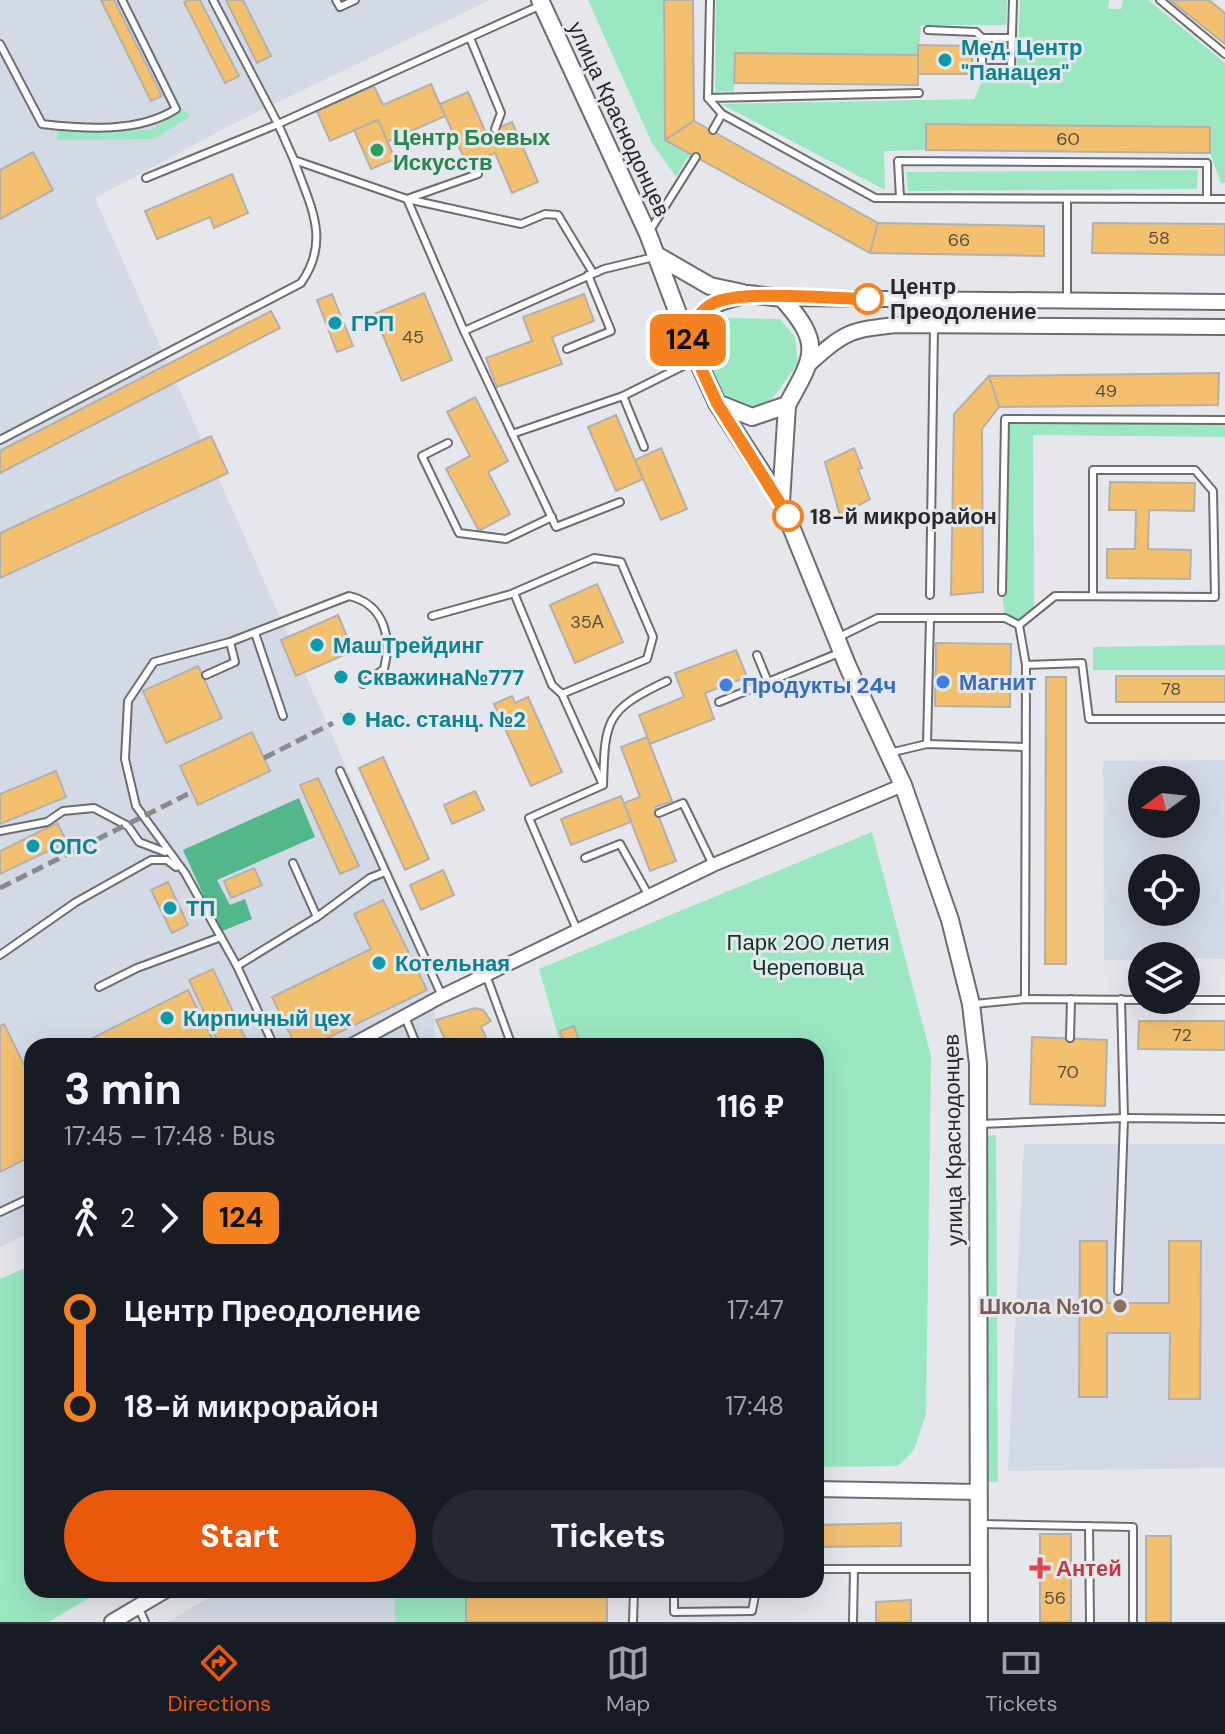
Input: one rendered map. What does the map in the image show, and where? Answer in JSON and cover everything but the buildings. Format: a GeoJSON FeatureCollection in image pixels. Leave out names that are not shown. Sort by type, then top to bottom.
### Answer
{"type":"FeatureCollection","features":[{"type":"Feature","properties":{"kind":"main road","name":"улица Краснодонцев"},"geometry":{"type":"LineString","coordinates":[[542,2],[658,256],[688,340]]}},
{"type":"Feature","properties":{"kind":"main road"},"geometry":{"type":"LineString","coordinates":[[658,256],[710,286],[782,298],[807,326],[810,363],[787,405],[752,417],[717,403],[688,340],[695,319],[712,304],[748,294]]}},
{"type":"Feature","properties":{"kind":"main road","name":"улица Краснодонцев"},"geometry":{"type":"LineString","coordinates":[[717,403],[781,502],[839,645],[903,785],[950,920],[971,1004],[978,1064],[979,1622]]}},
{"type":"Feature","properties":{"kind":"main road","name":"улица Краснодонцев"},"geometry":{"type":"LineString","coordinates":[[781,502],[787,405]]}},
{"type":"Feature","properties":{"kind":"street"},"geometry":{"type":"LineString","coordinates":[[782,298],[1225,302]]}},
{"type":"Feature","properties":{"kind":"street"},"geometry":{"type":"LineString","coordinates":[[1090,301],[1091,326]]}},
{"type":"Feature","properties":{"kind":"street"},"geometry":{"type":"LineString","coordinates":[[810,363],[855,329],[934,326],[1225,327]]}},
{"type":"Feature","properties":{"kind":"street"},"geometry":{"type":"LineString","coordinates":[[365,1038],[442,996],[713,865],[903,785]]}},
{"type":"Feature","properties":{"kind":"street"},"geometry":{"type":"LineString","coordinates":[[824,1489],[978,1492]]}},
{"type":"Feature","properties":{"kind":"street"},"geometry":{"type":"LineString","coordinates":[[112,1622],[152,1598]]}},
{"type":"Feature","properties":{"kind":"lane"},"geometry":{"type":"LineString","coordinates":[[0,44],[42,124],[82,129],[157,121],[176,109],[122,0]]}},
{"type":"Feature","properties":{"kind":"lane"},"geometry":{"type":"LineString","coordinates":[[0,440],[301,283],[318,249],[316,224],[294,160],[213,0]]}},
{"type":"Feature","properties":{"kind":"lane"},"geometry":{"type":"LineString","coordinates":[[336,0],[340,7],[355,0]]}},
{"type":"Feature","properties":{"kind":"lane"},"geometry":{"type":"LineString","coordinates":[[710,0],[708,98],[722,114],[875,198],[1225,199]]}},
{"type":"Feature","properties":{"kind":"lane"},"geometry":{"type":"LineString","coordinates":[[982,38],[982,68],[1011,68],[1013,0]]}},
{"type":"Feature","properties":{"kind":"lane"},"geometry":{"type":"LineString","coordinates":[[1160,0],[1225,54]]}},
{"type":"Feature","properties":{"kind":"lane"},"geometry":{"type":"LineString","coordinates":[[146,178],[278,124],[470,38],[542,2]]}},
{"type":"Feature","properties":{"kind":"lane"},"geometry":{"type":"LineString","coordinates":[[928,30],[976,32],[982,38],[1012,38]]}},
{"type":"Feature","properties":{"kind":"lane"},"geometry":{"type":"LineString","coordinates":[[470,38],[501,113],[495,129]]}},
{"type":"Feature","properties":{"kind":"lane"},"geometry":{"type":"LineString","coordinates":[[708,98],[919,93]]}},
{"type":"Feature","properties":{"kind":"lane"},"geometry":{"type":"LineString","coordinates":[[713,130],[722,114]]}},
{"type":"Feature","properties":{"kind":"lane"},"geometry":{"type":"LineString","coordinates":[[648,234],[696,157]]}},
{"type":"Feature","properties":{"kind":"lane"},"geometry":{"type":"LineString","coordinates":[[294,160],[407,199],[521,224],[545,214],[558,215],[590,274],[611,331],[567,349]]}},
{"type":"Feature","properties":{"kind":"lane"},"geometry":{"type":"LineString","coordinates":[[900,198],[898,161],[1207,163],[1207,199]]}},
{"type":"Feature","properties":{"kind":"lane"},"geometry":{"type":"LineString","coordinates":[[407,199],[478,174]]}},
{"type":"Feature","properties":{"kind":"lane"},"geometry":{"type":"LineString","coordinates":[[407,199],[464,331],[556,527],[620,502]]}},
{"type":"Feature","properties":{"kind":"lane"},"geometry":{"type":"LineString","coordinates":[[1067,200],[1067,301]]}},
{"type":"Feature","properties":{"kind":"lane"},"geometry":{"type":"LineString","coordinates":[[464,331],[590,274],[658,256]]}},
{"type":"Feature","properties":{"kind":"lane"},"geometry":{"type":"LineString","coordinates":[[930,595],[934,326]]}},
{"type":"Feature","properties":{"kind":"lane"},"geometry":{"type":"LineString","coordinates":[[512,434],[623,396],[697,359]]}},
{"type":"Feature","properties":{"kind":"lane"},"geometry":{"type":"LineString","coordinates":[[623,396],[644,447]]}},
{"type":"Feature","properties":{"kind":"lane"},"geometry":{"type":"LineString","coordinates":[[1002,592],[1005,419],[1225,420]]}},
{"type":"Feature","properties":{"kind":"lane"},"geometry":{"type":"LineString","coordinates":[[448,443],[422,456],[459,533],[506,539],[552,517]]}},
{"type":"Feature","properties":{"kind":"lane"},"geometry":{"type":"LineString","coordinates":[[1019,625],[1055,596],[1215,597],[1213,491],[1195,470],[1093,470],[1093,596]]}},
{"type":"Feature","properties":{"kind":"lane"},"geometry":{"type":"LineString","coordinates":[[432,616],[514,593],[594,558],[621,562],[653,637],[647,659],[562,694]]}},
{"type":"Feature","properties":{"kind":"lane"},"geometry":{"type":"LineString","coordinates":[[514,593],[552,685],[562,694],[603,785]]}},
{"type":"Feature","properties":{"kind":"lane"},"geometry":{"type":"LineString","coordinates":[[270,1038],[237,966],[185,873],[136,806],[125,759],[128,701],[154,662],[230,642],[349,596],[367,600],[376,610],[389,651],[384,669],[363,684]]}},
{"type":"Feature","properties":{"kind":"lane"},"geometry":{"type":"LineString","coordinates":[[719,702],[768,682],[839,645],[878,618],[1005,618],[1019,625]]}},
{"type":"Feature","properties":{"kind":"lane"},"geometry":{"type":"LineString","coordinates":[[927,744],[930,619]]}},
{"type":"Feature","properties":{"kind":"lane"},"geometry":{"type":"LineString","coordinates":[[1019,625],[1026,665],[1025,999]]}},
{"type":"Feature","properties":{"kind":"lane"},"geometry":{"type":"LineString","coordinates":[[255,633],[283,716]]}},
{"type":"Feature","properties":{"kind":"lane"},"geometry":{"type":"LineString","coordinates":[[206,675],[235,662],[230,642]]}},
{"type":"Feature","properties":{"kind":"lane"},"geometry":{"type":"LineString","coordinates":[[757,655],[768,682]]}},
{"type":"Feature","properties":{"kind":"lane"},"geometry":{"type":"LineString","coordinates":[[1026,665],[1082,663],[1089,719],[1225,719]]}},
{"type":"Feature","properties":{"kind":"lane"},"geometry":{"type":"LineString","coordinates":[[603,785],[605,730],[631,698],[667,681]]}},
{"type":"Feature","properties":{"kind":"lane"},"geometry":{"type":"LineString","coordinates":[[889,753],[927,744],[1025,747]]}},
{"type":"Feature","properties":{"kind":"lane"},"geometry":{"type":"LineString","coordinates":[[340,771],[442,996]]}},
{"type":"Feature","properties":{"kind":"lane"},"geometry":{"type":"LineString","coordinates":[[577,930],[529,818],[603,785]]}},
{"type":"Feature","properties":{"kind":"lane"},"geometry":{"type":"LineString","coordinates":[[659,813],[683,803],[713,865]]}},
{"type":"Feature","properties":{"kind":"lane"},"geometry":{"type":"LineString","coordinates":[[0,831],[47,822],[63,811],[94,808],[128,826],[139,842],[168,853]]}},
{"type":"Feature","properties":{"kind":"lane"},"geometry":{"type":"LineString","coordinates":[[585,858],[620,844],[649,896]]}},
{"type":"Feature","properties":{"kind":"lane"},"geometry":{"type":"LineString","coordinates":[[0,955],[76,902],[151,860],[167,860],[185,873]]}},
{"type":"Feature","properties":{"kind":"lane"},"geometry":{"type":"LineString","coordinates":[[293,863],[317,917]]}},
{"type":"Feature","properties":{"kind":"lane"},"geometry":{"type":"LineString","coordinates":[[237,966],[317,917],[370,878],[385,872]]}},
{"type":"Feature","properties":{"kind":"lane"},"geometry":{"type":"LineString","coordinates":[[99,987],[137,968],[221,937]]}},
{"type":"Feature","properties":{"kind":"lane"},"geometry":{"type":"LineString","coordinates":[[486,975],[509,1038]]}},
{"type":"Feature","properties":{"kind":"lane"},"geometry":{"type":"LineString","coordinates":[[971,1004],[1025,999],[1128,999]]}},
{"type":"Feature","properties":{"kind":"lane"},"geometry":{"type":"LineString","coordinates":[[1070,1038],[1071,999]]}},
{"type":"Feature","properties":{"kind":"lane"},"geometry":{"type":"LineString","coordinates":[[1118,1291],[1124,1118],[1121,999]]}},
{"type":"Feature","properties":{"kind":"lane"},"geometry":{"type":"LineString","coordinates":[[1200,1000],[1225,1000]]}},
{"type":"Feature","properties":{"kind":"lane"},"geometry":{"type":"LineString","coordinates":[[405,1017],[414,1038]]}},
{"type":"Feature","properties":{"kind":"lane"},"geometry":{"type":"LineString","coordinates":[[977,1125],[1124,1118],[1225,1119]]}},
{"type":"Feature","properties":{"kind":"lane"},"geometry":{"type":"LineString","coordinates":[[0,1212],[24,1201]]}},
{"type":"Feature","properties":{"kind":"lane"},"geometry":{"type":"LineString","coordinates":[[978,1524],[1133,1527],[1133,1622]]}},
{"type":"Feature","properties":{"kind":"lane"},"geometry":{"type":"LineString","coordinates":[[1089,1526],[1090,1622]]}},
{"type":"Feature","properties":{"kind":"lane"},"geometry":{"type":"LineString","coordinates":[[824,1569],[979,1569]]}},
{"type":"Feature","properties":{"kind":"lane"},"geometry":{"type":"LineString","coordinates":[[853,1622],[854,1569]]}},
{"type":"Feature","properties":{"kind":"lane"},"geometry":{"type":"LineString","coordinates":[[633,1622],[634,1598]]}},
{"type":"Feature","properties":{"kind":"lane"},"geometry":{"type":"LineString","coordinates":[[674,1598],[674,1612],[752,1611],[754,1598]]}},
{"type":"Feature","properties":{"kind":"lane"},"geometry":{"type":"LineString","coordinates":[[138,1606],[145,1622]]}},
{"type":"Feature","properties":{"kind":"shaded area"},"geometry":{"type":"Polygon","coordinates":[[[0,0],[490,0],[233,124],[95,198],[434,966],[435,1038],[24,1038],[24,1236],[0,1247],[0,0]]]}},
{"type":"Feature","properties":{"kind":"shaded area"},"geometry":{"type":"Polygon","coordinates":[[[1225,760],[1225,959],[1200,958],[1200,942],[1128,942],[1128,960],[1104,960],[1103,761],[1225,760]]]}},
{"type":"Feature","properties":{"kind":"shaded area","name":"Школа №10"},"geometry":{"type":"Polygon","coordinates":[[[1024,1144],[1225,1144],[1225,1468],[1008,1471],[1024,1144]]]}},
{"type":"Feature","properties":{"kind":"shaded area"},"geometry":{"type":"Polygon","coordinates":[[[208,1598],[395,1598],[395,1622],[168,1622],[208,1598]]]}},
{"type":"Feature","properties":{"kind":"green space"},"geometry":{"type":"Polygon","coordinates":[[[588,0],[664,0],[696,157],[687,158],[676,177],[652,143],[588,0]]]}},
{"type":"Feature","properties":{"kind":"green space"},"geometry":{"type":"Polygon","coordinates":[[[716,0],[1007,0],[1006,25],[921,25],[918,55],[735,53],[734,91],[715,92],[716,0]]]}},
{"type":"Feature","properties":{"kind":"green space"},"geometry":{"type":"Polygon","coordinates":[[[1020,0],[1109,0],[1108,9],[1121,9],[1123,0],[1148,0],[1225,63],[1225,183],[1221,183],[1210,153],[1210,127],[926,124],[926,150],[884,151],[885,190],[721,104],[974,99],[985,75],[1017,75],[1020,0]]]}},
{"type":"Feature","properties":{"kind":"green space"},"geometry":{"type":"Polygon","coordinates":[[[183,109],[190,116],[155,139],[58,140],[57,131],[151,130],[183,109]]]}},
{"type":"Feature","properties":{"kind":"green space"},"geometry":{"type":"Polygon","coordinates":[[[1198,170],[1197,189],[908,191],[906,172],[1198,170]]]}},
{"type":"Feature","properties":{"kind":"green space"},"geometry":{"type":"Polygon","coordinates":[[[724,318],[780,319],[795,337],[798,363],[773,398],[754,412],[722,398],[705,364],[705,337],[724,318]]]}},
{"type":"Feature","properties":{"kind":"green space"},"geometry":{"type":"Polygon","coordinates":[[[1005,419],[1225,420],[1225,437],[1033,435],[1034,612],[1019,625],[1005,618],[1002,592],[1005,419]]]}},
{"type":"Feature","properties":{"kind":"green space"},"geometry":{"type":"Polygon","coordinates":[[[1225,645],[1225,670],[1093,670],[1093,647],[1225,645]]]}},
{"type":"Feature","properties":{"kind":"green space"},"geometry":{"type":"Polygon","coordinates":[[[299,798],[315,837],[217,880],[230,905],[245,899],[252,919],[220,932],[183,850],[299,798]]]}},
{"type":"Feature","properties":{"kind":"green space","name":"Парк 200 летия Череповца"},"geometry":{"type":"Polygon","coordinates":[[[872,832],[931,1056],[926,1414],[914,1450],[898,1466],[824,1467],[824,1038],[559,1038],[539,969],[872,832]]]}},
{"type":"Feature","properties":{"kind":"green space"},"geometry":{"type":"Polygon","coordinates":[[[996,1135],[998,1482],[987,1482],[985,1136],[996,1135]]]}},
{"type":"Feature","properties":{"kind":"green space"},"geometry":{"type":"Polygon","coordinates":[[[24,1268],[24,1598],[89,1598],[48,1622],[0,1622],[0,1279],[24,1268]]]}},
{"type":"Feature","properties":{"kind":"green space"},"geometry":{"type":"Polygon","coordinates":[[[395,1598],[466,1598],[466,1622],[395,1622],[395,1598]]]}},
{"type":"Feature","properties":{"kind":"railway"},"geometry":{"type":"LineString","coordinates":[[264,758],[333,723]]}},
{"type":"Feature","properties":{"kind":"railway"},"geometry":{"type":"LineString","coordinates":[[0,888],[192,792]]}},
{"type":"Feature","properties":{"kind":"bus line","name":"124"},"geometry":{"type":"LineString","coordinates":[[788,516],[717,403],[688,340],[695,319],[712,304],[748,294],[782,298],[868,299]]}},
{"type":"Feature","properties":{"kind":"place","name":"Мед. Центр \"Панацея\""},"geometry":{"type":"Point","coordinates":[945,60]}},
{"type":"Feature","properties":{"kind":"place","name":"Центр Боевых Искусств"},"geometry":{"type":"Point","coordinates":[377,150]}},
{"type":"Feature","properties":{"kind":"place","name":"Центр Преодоление"},"geometry":{"type":"Point","coordinates":[868,299]}},
{"type":"Feature","properties":{"kind":"place","name":"ГРП"},"geometry":{"type":"Point","coordinates":[335,323]}},
{"type":"Feature","properties":{"kind":"place","name":"18-й микрорайон"},"geometry":{"type":"Point","coordinates":[788,516]}},
{"type":"Feature","properties":{"kind":"place","name":"МашТрейдинг"},"geometry":{"type":"Point","coordinates":[317,645]}},
{"type":"Feature","properties":{"kind":"place","name":"Скважина№777"},"geometry":{"type":"Point","coordinates":[341,677]}},
{"type":"Feature","properties":{"kind":"place","name":"Магнит"},"geometry":{"type":"Point","coordinates":[943,682]}},
{"type":"Feature","properties":{"kind":"place","name":"Продукты 24ч"},"geometry":{"type":"Point","coordinates":[726,685]}},
{"type":"Feature","properties":{"kind":"place","name":"Нас. станц. №2"},"geometry":{"type":"Point","coordinates":[349,719]}},
{"type":"Feature","properties":{"kind":"place","name":"ОПС"},"geometry":{"type":"Point","coordinates":[33,846]}},
{"type":"Feature","properties":{"kind":"place","name":"ТП"},"geometry":{"type":"Point","coordinates":[170,908]}},
{"type":"Feature","properties":{"kind":"place","name":"Котельная"},"geometry":{"type":"Point","coordinates":[379,963]}},
{"type":"Feature","properties":{"kind":"place","name":"Кирпичный цех"},"geometry":{"type":"Point","coordinates":[167,1018]}},
{"type":"Feature","properties":{"kind":"place","name":"Школа №10"},"geometry":{"type":"Point","coordinates":[1120,1306]}},
{"type":"Feature","properties":{"kind":"place","name":"Антей"},"geometry":{"type":"Point","coordinates":[1040,1568]}}]}
